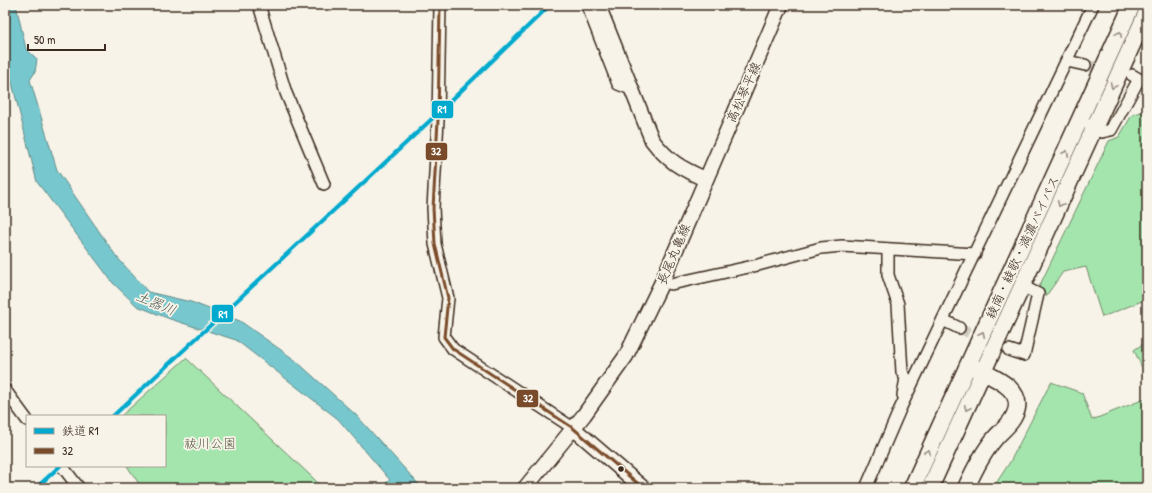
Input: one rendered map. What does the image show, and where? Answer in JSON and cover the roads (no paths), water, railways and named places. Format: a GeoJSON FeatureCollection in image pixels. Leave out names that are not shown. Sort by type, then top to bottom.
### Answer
{"type":"FeatureCollection","features":[{"type":"Feature","properties":{"kind":"highway","name":"綾南・綾歌・満濃バイパス"},"geometry":{"type":"LineString","coordinates":[[930,488],[1022,286],[1088,124],[1132,5]]}},
{"type":"Feature","properties":{"kind":"highway","name":"綾南・綾歌・満濃バイパス"},"geometry":{"type":"LineString","coordinates":[[912,488],[968,365],[1088,124],[1147,12]]}},
{"type":"Feature","properties":{"kind":"highway"},"geometry":{"type":"LineString","coordinates":[[966,488],[987,450],[1010,422],[1017,410],[1016,396],[1007,385],[968,365]]}},
{"type":"Feature","properties":{"kind":"main road"},"geometry":{"type":"LineString","coordinates":[[598,5],[652,140],[664,155],[682,169],[705,179]]}},
{"type":"Feature","properties":{"kind":"main road","name":"高松琴平線"},"geometry":{"type":"LineString","coordinates":[[705,179],[780,5]]}},
{"type":"Feature","properties":{"kind":"main road","name":"長尾丸亀線"},"geometry":{"type":"LineString","coordinates":[[525,488],[564,440],[626,356],[662,282],[705,179]]}},
{"type":"Feature","properties":{"kind":"main road"},"geometry":{"type":"LineString","coordinates":[[573,428],[643,488]]}},
{"type":"Feature","properties":{"kind":"street"},"geometry":{"type":"LineString","coordinates":[[259,5],[286,93],[324,184]]}},
{"type":"Feature","properties":{"kind":"street"},"geometry":{"type":"LineString","coordinates":[[440,5],[438,120],[433,208],[436,244],[448,298],[444,337],[453,349],[573,428]]}},
{"type":"Feature","properties":{"kind":"street"},"geometry":{"type":"LineString","coordinates":[[587,5],[618,84],[631,89]]}},
{"type":"Feature","properties":{"kind":"street"},"geometry":{"type":"LineString","coordinates":[[866,488],[900,409],[944,320],[1093,5]]}},
{"type":"Feature","properties":{"kind":"street"},"geometry":{"type":"LineString","coordinates":[[1067,61],[1085,65]]}},
{"type":"Feature","properties":{"kind":"street"},"geometry":{"type":"LineString","coordinates":[[1088,124],[1102,132],[1111,130],[1139,79],[1132,75]]}},
{"type":"Feature","properties":{"kind":"street"},"geometry":{"type":"LineString","coordinates":[[662,282],[671,284],[821,248],[842,246],[975,254]]}},
{"type":"Feature","properties":{"kind":"street"},"geometry":{"type":"LineString","coordinates":[[888,249],[888,275],[898,304],[902,372],[906,378],[900,409]]}},
{"type":"Feature","properties":{"kind":"street"},"geometry":{"type":"LineString","coordinates":[[1009,350],[1024,355],[1038,294],[1022,286]]}},
{"type":"Feature","properties":{"kind":"street"},"geometry":{"type":"LineString","coordinates":[[944,320],[959,328]]}},
{"type":"Feature","properties":{"kind":"street"},"geometry":{"type":"LineString","coordinates":[[5,390],[26,419]]}},
{"type":"Feature","properties":{"kind":"street"},"geometry":{"type":"LineString","coordinates":[[63,467],[79,488]]}},
{"type":"Feature","properties":{"kind":"water","name":"土器川"},"geometry":{"type":"Polygon","coordinates":[[[5,5],[16,5],[26,49],[37,59],[35,72],[30,80],[57,170],[116,256],[148,292],[191,302],[240,321],[295,360],[357,416],[422,488],[387,488],[384,485],[390,480],[338,419],[236,340],[170,319],[137,306],[113,283],[37,182],[8,67],[5,65],[5,5]]]}},
{"type":"Feature","properties":{"kind":"tunnel"},"geometry":{"type":"LineString","coordinates":[[1085,65],[1109,70]]}},
{"type":"Feature","properties":{"kind":"tunnel"},"geometry":{"type":"LineString","coordinates":[[959,328],[1009,350]]}},
{"type":"Feature","properties":{"kind":"rail line","name":"R1"},"geometry":{"type":"LineString","coordinates":[[114,415],[435,116],[550,5]]}},
{"type":"Feature","properties":{"kind":"rail line","name":"R1"},"geometry":{"type":"LineString","coordinates":[[36,488],[59,467]]}},
{"type":"Feature","properties":{"kind":"park label","name":"祓川公園"},"geometry":{"type":"Point","coordinates":[210,443]}}]}
